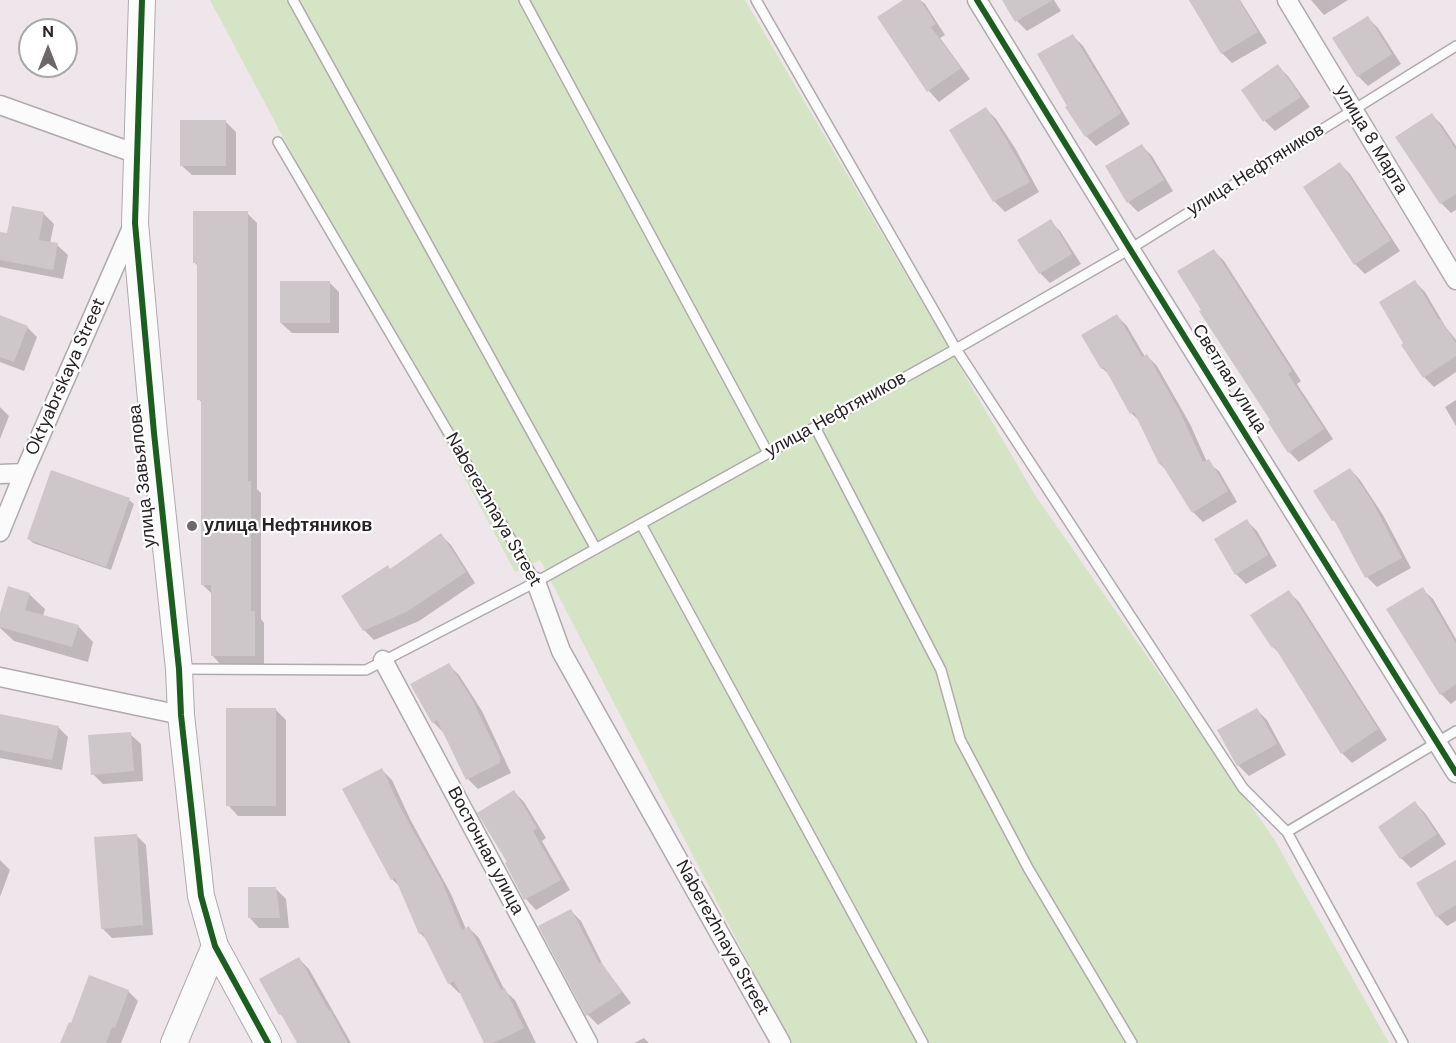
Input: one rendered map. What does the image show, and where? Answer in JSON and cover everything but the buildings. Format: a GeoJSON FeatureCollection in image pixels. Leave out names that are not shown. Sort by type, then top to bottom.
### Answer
{"type":"FeatureCollection","features":[{"type":"Feature","properties":{"kind":"street","name":"улица Завьялова"},"geometry":{"type":"LineString","coordinates":[[142,0],[135,223],[179,669],[181,715],[201,896],[215,946],[268,1043]]}},
{"type":"Feature","properties":{"kind":"street","name":"Светлая улица"},"geometry":{"type":"LineString","coordinates":[[978,0],[1456,773]]}},
{"type":"Feature","properties":{"kind":"street","name":"улица 8 Марта"},"geometry":{"type":"LineString","coordinates":[[1287,0],[1456,280]]}},
{"type":"Feature","properties":{"kind":"street"},"geometry":{"type":"LineString","coordinates":[[0,105],[137,154]]}},
{"type":"Feature","properties":{"kind":"street","name":"Oktyabrskaya Street"},"geometry":{"type":"LineString","coordinates":[[0,532],[135,223]]}},
{"type":"Feature","properties":{"kind":"street"},"geometry":{"type":"LineString","coordinates":[[0,474],[24,473]]}},
{"type":"Feature","properties":{"kind":"street","name":"Naberezhnaya Street"},"geometry":{"type":"LineString","coordinates":[[536,582],[561,651],[781,1043]]}},
{"type":"Feature","properties":{"kind":"street","name":"Восточная улица"},"geometry":{"type":"LineString","coordinates":[[383,660],[588,1043]]}},
{"type":"Feature","properties":{"kind":"street"},"geometry":{"type":"LineString","coordinates":[[0,677],[181,715]]}},
{"type":"Feature","properties":{"kind":"street"},"geometry":{"type":"LineString","coordinates":[[174,1043],[215,946]]}},
{"type":"Feature","properties":{"kind":"lane"},"geometry":{"type":"LineString","coordinates":[[293,0],[596,549]]}},
{"type":"Feature","properties":{"kind":"lane"},"geometry":{"type":"LineString","coordinates":[[524,0],[768,453]]}},
{"type":"Feature","properties":{"kind":"lane"},"geometry":{"type":"LineString","coordinates":[[756,0],[956,349],[1243,788],[1287,832],[1403,1043]]}},
{"type":"Feature","properties":{"kind":"lane","name":"улица Нефтяников"},"geometry":{"type":"LineString","coordinates":[[179,669],[366,670],[536,582],[956,349],[1130,249],[1456,45]]}},
{"type":"Feature","properties":{"kind":"lane","name":"Naberezhnaya Street"},"geometry":{"type":"LineString","coordinates":[[278,142],[536,582]]}},
{"type":"Feature","properties":{"kind":"lane"},"geometry":{"type":"LineString","coordinates":[[815,427],[942,670],[960,739],[1028,868],[1132,1043]]}},
{"type":"Feature","properties":{"kind":"lane"},"geometry":{"type":"LineString","coordinates":[[641,524],[923,1043]]}},
{"type":"Feature","properties":{"kind":"lane"},"geometry":{"type":"LineString","coordinates":[[1287,832],[1456,731]]}},
{"type":"Feature","properties":{"kind":"green space"},"geometry":{"type":"Polygon","coordinates":[[[210,0],[745,0],[1035,495],[1274,839],[1389,1043],[790,1043],[540,560],[515,572],[210,0]]]}},
{"type":"Feature","properties":{"kind":"cycle path"},"geometry":{"type":"LineString","coordinates":[[142,0],[135,223],[179,669],[181,715],[201,896],[215,946],[268,1043]]}},
{"type":"Feature","properties":{"kind":"cycle path"},"geometry":{"type":"LineString","coordinates":[[977,0],[1456,773]]}},
{"type":"Feature","properties":{"kind":"place","name":"улица Нефтяников"},"geometry":{"type":"Point","coordinates":[192,526]}}]}
